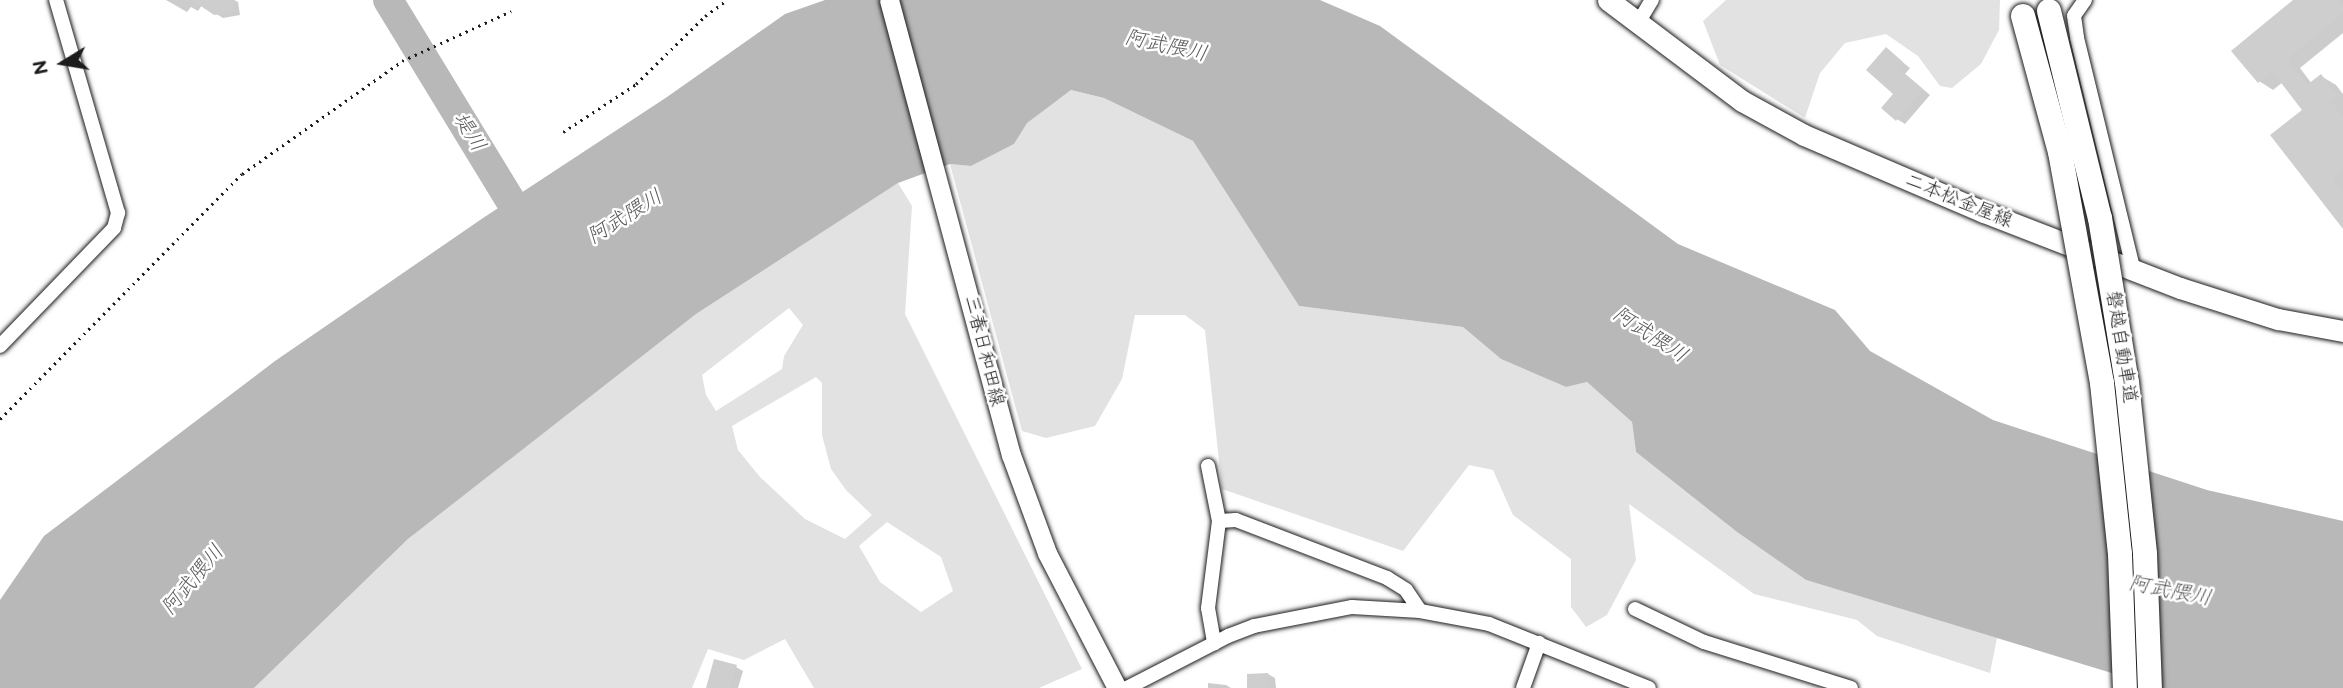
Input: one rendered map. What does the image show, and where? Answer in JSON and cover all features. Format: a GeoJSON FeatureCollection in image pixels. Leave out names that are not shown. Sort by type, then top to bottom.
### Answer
{"type":"FeatureCollection","features":[{"type":"Feature","properties":{"kind":"highway","name":"磐越自動車道"},"geometry":{"type":"LineString","coordinates":[[2049,11],[2100,218],[2127,382],[2145,554],[2150,688]]}},
{"type":"Feature","properties":{"kind":"highway","name":"磐越自動車道"},"geometry":{"type":"LineString","coordinates":[[2023,16],[2063,166],[2102,383],[2120,554],[2125,688]]}},
{"type":"Feature","properties":{"kind":"main road","name":"三春日和田線"},"geometry":{"type":"LineString","coordinates":[[889,0],[1023,490],[1047,554],[1117,688]]}},
{"type":"Feature","properties":{"kind":"main road","name":"二本松金屋線"},"geometry":{"type":"LineString","coordinates":[[1608,0],[1742,101],[1804,135],[1984,212],[2229,305],[2278,319],[2343,331]]}},
{"type":"Feature","properties":{"kind":"street"},"geometry":{"type":"LineString","coordinates":[[0,346],[114,228],[118,213],[56,0]]}},
{"type":"Feature","properties":{"kind":"street"},"geometry":{"type":"LineString","coordinates":[[1638,23],[1651,0]]}},
{"type":"Feature","properties":{"kind":"street"},"geometry":{"type":"LineString","coordinates":[[2085,0],[2074,16],[2077,38],[2133,268]]}},
{"type":"Feature","properties":{"kind":"street"},"geometry":{"type":"LineString","coordinates":[[1208,466],[1219,522],[1208,608],[1214,643]]}},
{"type":"Feature","properties":{"kind":"street"},"geometry":{"type":"LineString","coordinates":[[1219,522],[1236,520],[1387,578],[1406,590],[1420,611]]}},
{"type":"Feature","properties":{"kind":"street"},"geometry":{"type":"LineString","coordinates":[[1127,688],[1214,643],[1275,621],[1352,607],[1420,611],[1489,624],[1649,688]]}},
{"type":"Feature","properties":{"kind":"street"},"geometry":{"type":"LineString","coordinates":[[1635,609],[1704,642],[1851,688]]}},
{"type":"Feature","properties":{"kind":"street"},"geometry":{"type":"LineString","coordinates":[[1522,688],[1539,643]]}},
{"type":"Feature","properties":{"kind":"street"},"geometry":{"type":"LineString","coordinates":[[1607,688],[1614,674]]}},
{"type":"Feature","properties":{"kind":"path"},"geometry":{"type":"LineString","coordinates":[[562,132],[636,85],[705,16],[727,0]]}},
{"type":"Feature","properties":{"kind":"path"},"geometry":{"type":"LineString","coordinates":[[0,419],[242,174],[402,61],[511,11]]}},
{"type":"Feature","properties":{"kind":"shaded area"},"geometry":{"type":"Polygon","coordinates":[[[1726,0],[2000,0],[1999,30],[1981,64],[1952,88],[1940,86],[1918,56],[1886,34],[1845,43],[1820,73],[1805,118],[1720,65],[1703,21],[1726,0]]]}},
{"type":"Feature","properties":{"kind":"shaded area"},"geometry":{"type":"Polygon","coordinates":[[[1071,90],[1104,98],[1193,141],[1299,306],[1463,327],[1501,359],[1566,387],[1587,382],[1632,422],[1636,452],[1737,532],[1806,580],[1997,638],[1990,673],[1877,636],[1857,620],[1754,594],[1629,504],[1636,560],[1607,615],[1586,627],[1571,607],[1571,559],[1513,515],[1493,470],[1469,465],[1403,551],[1222,489],[1205,330],[1185,315],[1135,315],[1122,379],[1095,426],[1046,438],[1022,431],[950,164],[971,166],[1014,144],[1026,123],[1071,90]]]}},
{"type":"Feature","properties":{"kind":"shaded area"},"geometry":{"type":"Polygon","coordinates":[[[898,183],[912,206],[905,314],[1082,669],[1039,688],[814,688],[785,639],[744,660],[708,649],[692,688],[254,688],[408,539],[696,314],[898,183]],[[789,308],[702,375],[706,395],[716,411],[782,369],[784,356],[803,325],[789,308]],[[816,377],[732,426],[738,450],[760,477],[805,519],[845,539],[872,515],[846,490],[831,469],[822,435],[822,383],[816,377]],[[887,522],[859,546],[880,582],[921,612],[953,591],[941,557],[887,522]]]}},
{"type":"Feature","properties":{"kind":"water","name":"阿武隈川"},"geometry":{"type":"Polygon","coordinates":[[[825,0],[1320,0],[1380,26],[1678,244],[1835,310],[1870,351],[1993,420],[2207,490],[2343,521],[2343,688],[2161,688],[1806,580],[1737,532],[1636,452],[1632,422],[1587,382],[1566,387],[1501,359],[1463,327],[1299,306],[1193,141],[1104,98],[1071,90],[1027,123],[1014,144],[971,166],[950,164],[898,183],[696,314],[408,539],[254,688],[0,688],[0,600],[44,536],[275,361],[483,218],[667,97],[785,14],[825,0]]]}},
{"type":"Feature","properties":{"kind":"building"},"geometry":{"type":"Polygon","coordinates":[[[192,0],[232,0],[234,12],[214,15],[192,0]]]}},
{"type":"Feature","properties":{"kind":"building"},"geometry":{"type":"Polygon","coordinates":[[[2293,0],[2338,0],[2343,6],[2343,13],[2287,59],[2307,85],[2321,74],[2337,96],[2331,101],[2343,117],[2343,171],[2333,179],[2343,191],[2343,229],[2270,135],[2302,110],[2272,71],[2258,83],[2231,51],[2293,0]]]}},
{"type":"Feature","properties":{"kind":"building"},"geometry":{"type":"Polygon","coordinates":[[[1886,47],[1903,62],[1898,68],[1923,89],[1896,121],[1881,108],[1893,94],[1866,70],[1886,47]]]}},
{"type":"Feature","properties":{"kind":"building"},"geometry":{"type":"Polygon","coordinates":[[[714,659],[737,665],[730,688],[706,688],[714,659]]]}},
{"type":"Feature","properties":{"kind":"building"},"geometry":{"type":"Polygon","coordinates":[[[1268,673],[1269,688],[1247,688],[1247,674],[1268,673]]]}},
{"type":"Feature","properties":{"kind":"waterway","name":"堤川"},"geometry":{"type":"LineString","coordinates":[[388,0],[531,234]]}}]}
